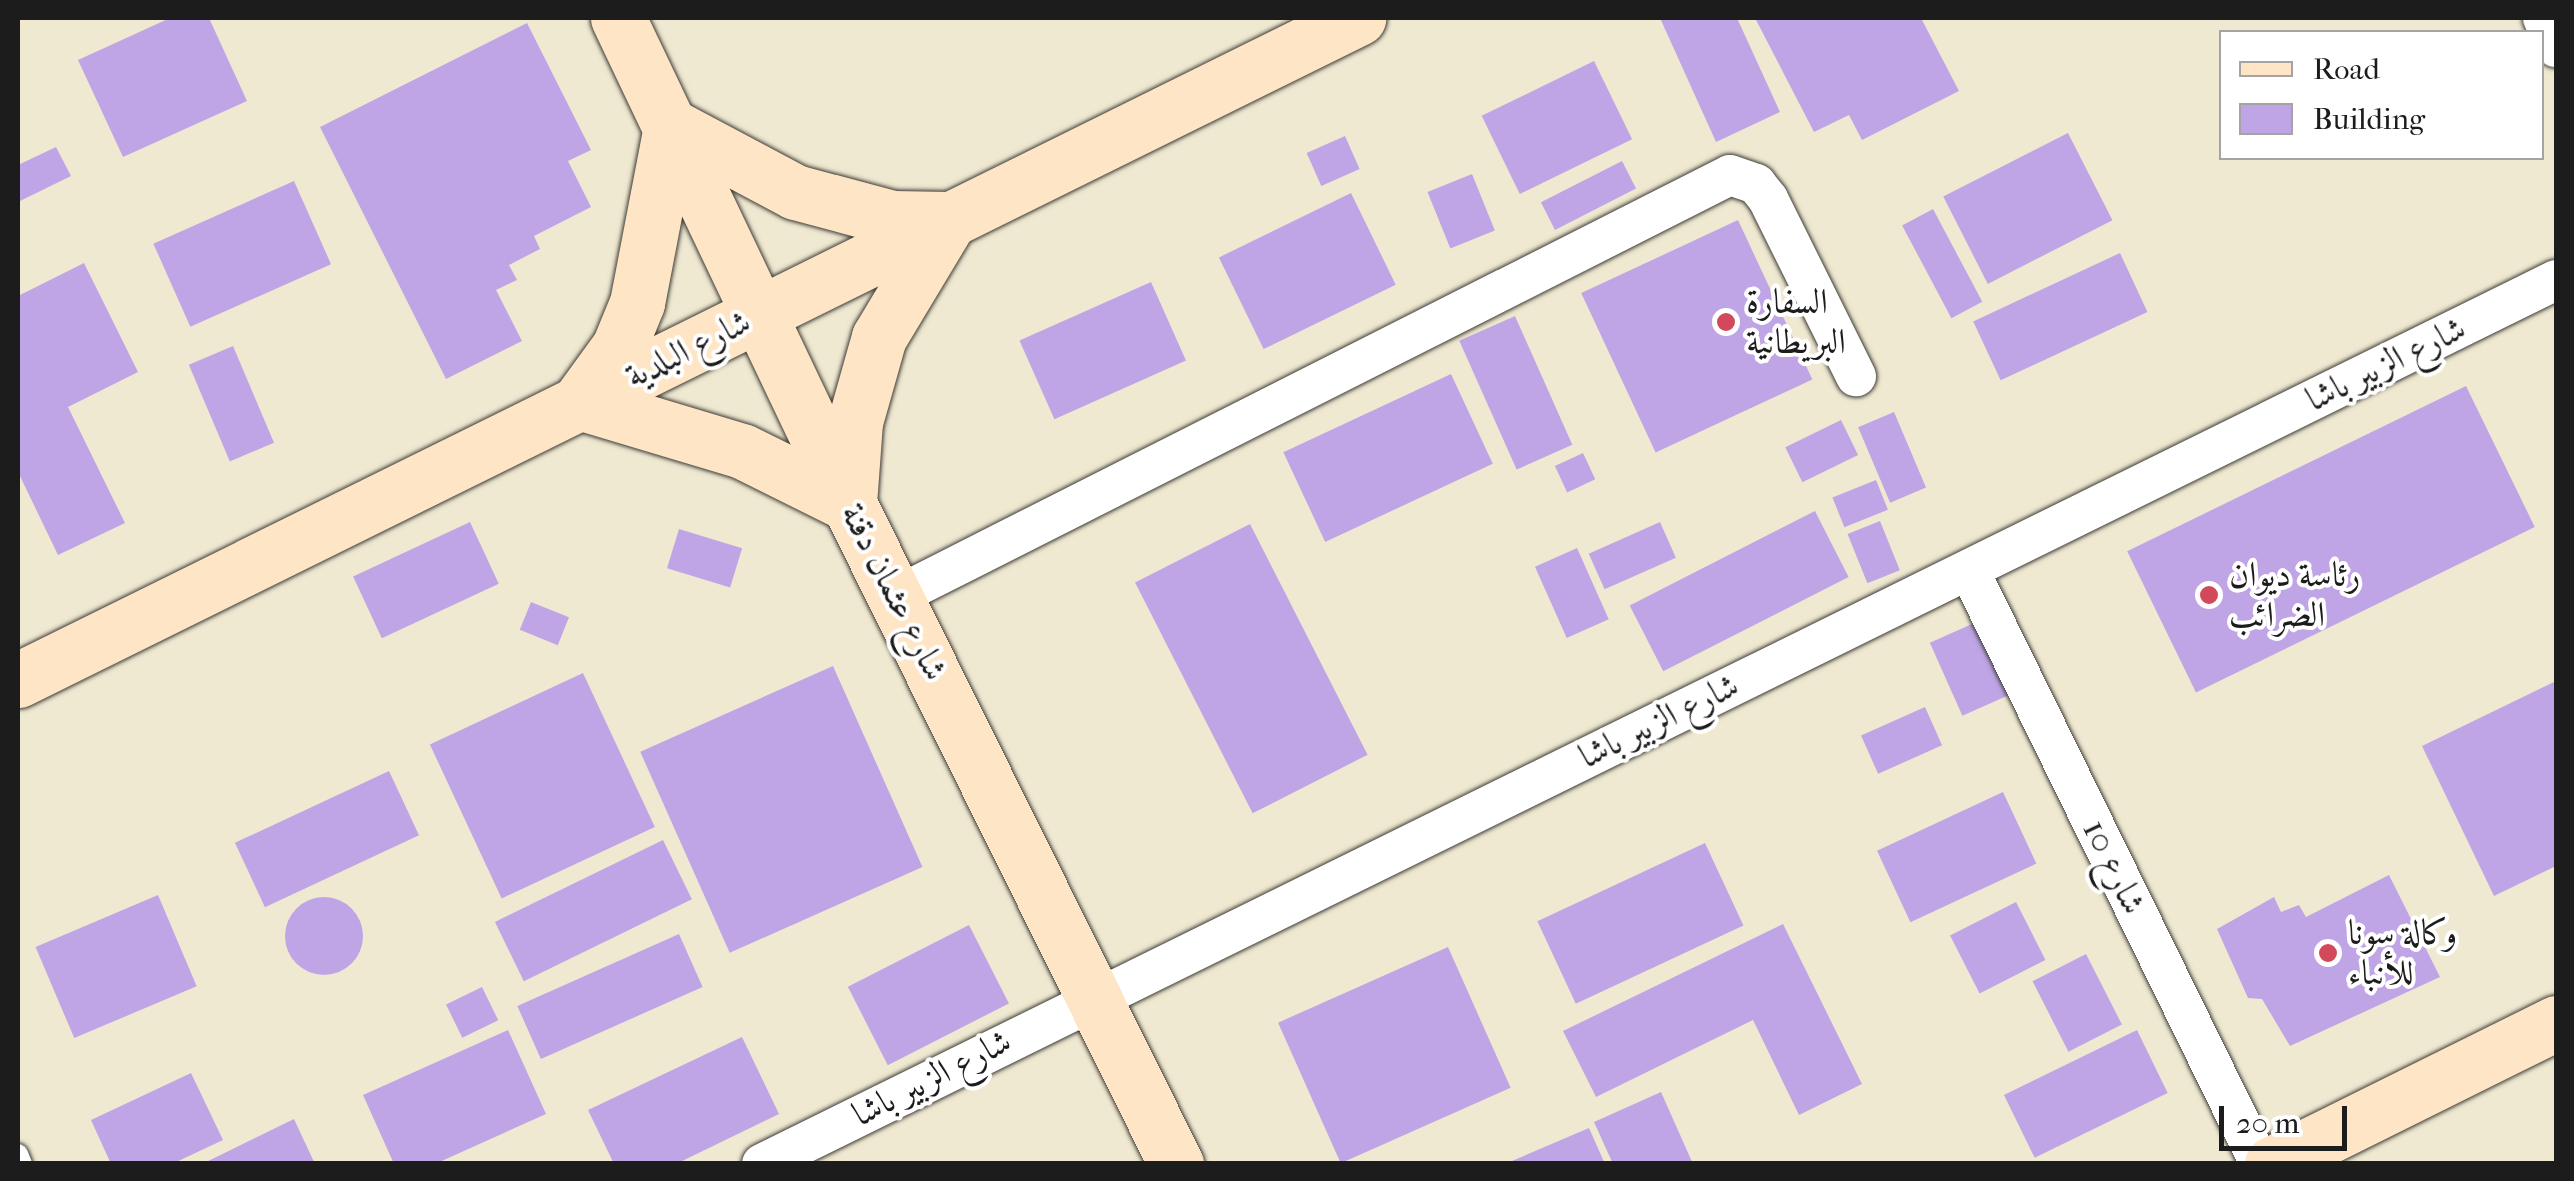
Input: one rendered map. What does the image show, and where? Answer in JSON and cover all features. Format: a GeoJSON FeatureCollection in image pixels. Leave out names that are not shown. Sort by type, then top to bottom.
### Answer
{"type":"FeatureCollection","features":[{"type":"Feature","properties":{"kind":"street","name":"شارع عثمان دقنة"},"geometry":{"type":"LineString","coordinates":[[618,18],[849,504],[1176,1164]]}},
{"type":"Feature","properties":{"kind":"street","name":"شارع البلدية"},"geometry":{"type":"LineString","coordinates":[[18,680],[1358,18]]}},
{"type":"Feature","properties":{"kind":"street"},"geometry":{"type":"LineString","coordinates":[[2543,18],[2556,47]]}},
{"type":"Feature","properties":{"kind":"street"},"geometry":{"type":"LineString","coordinates":[[671,126],[795,192],[892,218],[950,220],[879,337],[856,422],[849,504],[742,451],[579,402],[620,346],[636,303],[671,126]]}},
{"type":"Feature","properties":{"kind":"street"},"geometry":{"type":"LineString","coordinates":[[897,596],[1730,175],[1756,184],[1768,200],[1856,376]]}},
{"type":"Feature","properties":{"kind":"street","name":"شارع الزبير باشا"},"geometry":{"type":"LineString","coordinates":[[762,1164],[1096,996],[2556,280]]}},
{"type":"Feature","properties":{"kind":"street","name":"شارع 10"},"geometry":{"type":"LineString","coordinates":[[1969,570],[2260,1164]]}},
{"type":"Feature","properties":{"kind":"street"},"geometry":{"type":"LineString","coordinates":[[2272,1164],[2556,1023]]}},
{"type":"Feature","properties":{"kind":"lane"},"geometry":{"type":"LineString","coordinates":[[18,1154],[22,1164]]}},
{"type":"Feature","properties":{"kind":"building"},"geometry":{"type":"Polygon","coordinates":[[[170,18],[209,18],[247,101],[123,157],[78,60],[170,18]]]}},
{"type":"Feature","properties":{"kind":"building"},"geometry":{"type":"Polygon","coordinates":[[[1660,18],[1737,18],[1780,112],[1716,142],[1660,18]]]}},
{"type":"Feature","properties":{"kind":"building"},"geometry":{"type":"Polygon","coordinates":[[[1755,18],[1921,18],[1959,91],[1862,140],[1849,115],[1814,132],[1755,18]]]}},
{"type":"Feature","properties":{"kind":"building"},"geometry":{"type":"Polygon","coordinates":[[[527,23],[591,150],[568,161],[591,207],[534,236],[540,249],[509,265],[517,280],[496,290],[522,341],[446,379],[320,127],[527,23]]]}},
{"type":"Feature","properties":{"kind":"building"},"geometry":{"type":"Polygon","coordinates":[[[1594,61],[1632,139],[1520,194],[1482,116],[1594,61]]]}},
{"type":"Feature","properties":{"kind":"building"},"geometry":{"type":"Polygon","coordinates":[[[2068,133],[2112,220],[1988,284],[1943,197],[2068,133]]]}},
{"type":"Feature","properties":{"kind":"building"},"geometry":{"type":"Polygon","coordinates":[[[1345,136],[1360,169],[1321,186],[1307,153],[1345,136]]]}},
{"type":"Feature","properties":{"kind":"building"},"geometry":{"type":"Polygon","coordinates":[[[56,147],[71,176],[18,202],[18,165],[56,147]]]}},
{"type":"Feature","properties":{"kind":"building"},"geometry":{"type":"Polygon","coordinates":[[[1622,161],[1636,189],[1555,230],[1541,202],[1622,161]]]}},
{"type":"Feature","properties":{"kind":"building"},"geometry":{"type":"Polygon","coordinates":[[[1472,174],[1495,231],[1450,249],[1427,192],[1472,174]]]}},
{"type":"Feature","properties":{"kind":"building"},"geometry":{"type":"Polygon","coordinates":[[[294,181],[331,264],[190,327],[153,244],[294,181]]]}},
{"type":"Feature","properties":{"kind":"building"},"geometry":{"type":"Polygon","coordinates":[[[1351,193],[1396,285],[1264,349],[1219,257],[1351,193]]]}},
{"type":"Feature","properties":{"kind":"building"},"geometry":{"type":"Polygon","coordinates":[[[1933,209],[1982,302],[1951,318],[1902,225],[1933,209]]]}},
{"type":"Feature","properties":{"kind":"building"},"geometry":{"type":"Polygon","coordinates":[[[1738,220],[1812,380],[1656,453],[1581,293],[1738,220]]]}},
{"type":"Feature","properties":{"kind":"building"},"geometry":{"type":"Polygon","coordinates":[[[2120,253],[2147,312],[2001,380],[1973,321],[2120,253]]]}},
{"type":"Feature","properties":{"kind":"building"},"geometry":{"type":"Polygon","coordinates":[[[84,263],[138,372],[68,407],[125,523],[58,555],[18,472],[18,296],[84,263]]]}},
{"type":"Feature","properties":{"kind":"building"},"geometry":{"type":"Polygon","coordinates":[[[1151,282],[1186,361],[1054,419],[1019,341],[1151,282]]]}},
{"type":"Feature","properties":{"kind":"building"},"geometry":{"type":"Polygon","coordinates":[[[1515,316],[1572,445],[1517,470],[1459,341],[1515,316]]]}},
{"type":"Feature","properties":{"kind":"building"},"geometry":{"type":"Polygon","coordinates":[[[233,346],[274,443],[230,461],[189,365],[233,346]]]}},
{"type":"Feature","properties":{"kind":"building"},"geometry":{"type":"Polygon","coordinates":[[[1451,374],[1493,464],[1325,542],[1283,452],[1451,374]]]}},
{"type":"Feature","properties":{"kind":"building"},"geometry":{"type":"Polygon","coordinates":[[[2466,386],[2535,527],[2196,692],[2127,551],[2466,386]]]}},
{"type":"Feature","properties":{"kind":"building"},"geometry":{"type":"Polygon","coordinates":[[[1894,412],[1926,487],[1890,503],[1858,427],[1894,412]]]}},
{"type":"Feature","properties":{"kind":"building"},"geometry":{"type":"Polygon","coordinates":[[[1841,420],[1858,455],[1802,482],[1785,447],[1841,420]]]}},
{"type":"Feature","properties":{"kind":"building"},"geometry":{"type":"Polygon","coordinates":[[[1583,453],[1595,479],[1567,492],[1555,466],[1583,453]]]}},
{"type":"Feature","properties":{"kind":"building"},"geometry":{"type":"Polygon","coordinates":[[[1876,480],[1888,510],[1844,527],[1832,498],[1876,480]]]}},
{"type":"Feature","properties":{"kind":"building"},"geometry":{"type":"Polygon","coordinates":[[[1815,511],[1849,577],[1663,671],[1630,605],[1815,511]]]}},
{"type":"Feature","properties":{"kind":"building"},"geometry":{"type":"Polygon","coordinates":[[[1880,521],[1900,570],[1867,583],[1848,534],[1880,521]]]}},
{"type":"Feature","properties":{"kind":"building"},"geometry":{"type":"Polygon","coordinates":[[[470,522],[499,584],[382,638],[353,577],[470,522]]]}},
{"type":"Feature","properties":{"kind":"building"},"geometry":{"type":"Polygon","coordinates":[[[1660,522],[1676,558],[1605,589],[1589,554],[1660,522]]]}},
{"type":"Feature","properties":{"kind":"building"},"geometry":{"type":"Polygon","coordinates":[[[1250,524],[1368,755],[1253,813],[1135,583],[1250,524]]]}},
{"type":"Feature","properties":{"kind":"building"},"geometry":{"type":"Polygon","coordinates":[[[679,529],[742,548],[730,588],[667,568],[679,529]]]}},
{"type":"Feature","properties":{"kind":"building"},"geometry":{"type":"Polygon","coordinates":[[[1577,548],[1609,619],[1567,638],[1535,567],[1577,548]]]}},
{"type":"Feature","properties":{"kind":"building"},"geometry":{"type":"Polygon","coordinates":[[[531,602],[569,617],[558,645],[520,630],[531,602]]]}},
{"type":"Feature","properties":{"kind":"building"},"geometry":{"type":"Polygon","coordinates":[[[1981,620],[2014,693],[1962,716],[1930,643],[1981,620]]]}},
{"type":"Feature","properties":{"kind":"building"},"geometry":{"type":"Polygon","coordinates":[[[833,666],[922,867],[730,953],[640,752],[833,666]]]}},
{"type":"Feature","properties":{"kind":"building"},"geometry":{"type":"Polygon","coordinates":[[[583,673],[655,827],[502,898],[430,744],[583,673]]]}},
{"type":"Feature","properties":{"kind":"building"},"geometry":{"type":"Polygon","coordinates":[[[2556,681],[2556,866],[2494,896],[2422,746],[2556,681]]]}},
{"type":"Feature","properties":{"kind":"building"},"geometry":{"type":"Polygon","coordinates":[[[1925,707],[1942,745],[1878,774],[1861,735],[1925,707]]]}},
{"type":"Feature","properties":{"kind":"building"},"geometry":{"type":"Polygon","coordinates":[[[389,771],[419,835],[265,907],[235,843],[389,771]]]}},
{"type":"Feature","properties":{"kind":"building"},"geometry":{"type":"Polygon","coordinates":[[[2003,792],[2036,864],[1910,922],[1877,851],[2003,792]]]}},
{"type":"Feature","properties":{"kind":"building"},"geometry":{"type":"Polygon","coordinates":[[[663,840],[692,899],[524,981],[495,922],[663,840]]]}},
{"type":"Feature","properties":{"kind":"building"},"geometry":{"type":"Polygon","coordinates":[[[1705,843],[1743,925],[1576,1004],[1537,921],[1705,843]]]}},
{"type":"Feature","properties":{"kind":"building","name":"وكالة سونا للأنباء"},"geometry":{"type":"Polygon","coordinates":[[[2389,875],[2440,977],[2290,1046],[2262,999],[2248,998],[2217,929],[2274,897],[2281,912],[2299,905],[2306,917],[2389,875]]]}},
{"type":"Feature","properties":{"kind":"building"},"geometry":{"type":"Polygon","coordinates":[[[158,895],[197,986],[74,1038],[36,947],[158,895]]]}},
{"type":"Feature","properties":{"kind":"building"},"geometry":{"type":"Polygon","coordinates":[[[324,897],[339,900],[351,909],[360,921],[360,951],[351,963],[339,972],[324,975],[309,972],[297,963],[288,951],[285,936],[288,921],[297,909],[309,900],[324,897]]]}},
{"type":"Feature","properties":{"kind":"building"},"geometry":{"type":"Polygon","coordinates":[[[2016,902],[2046,960],[1980,994],[1950,936],[2016,902]]]}},
{"type":"Feature","properties":{"kind":"building"},"geometry":{"type":"Polygon","coordinates":[[[1783,924],[1862,1084],[1799,1115],[1753,1020],[1596,1097],[1563,1031],[1783,924]]]}},
{"type":"Feature","properties":{"kind":"building"},"geometry":{"type":"Polygon","coordinates":[[[969,925],[1009,1003],[888,1065],[848,987],[969,925]]]}},
{"type":"Feature","properties":{"kind":"building"},"geometry":{"type":"Polygon","coordinates":[[[679,934],[703,987],[541,1059],[517,1006],[679,934]]]}},
{"type":"Feature","properties":{"kind":"building"},"geometry":{"type":"Polygon","coordinates":[[[1448,947],[1511,1088],[1341,1163],[1278,1023],[1448,947]]]}},
{"type":"Feature","properties":{"kind":"building"},"geometry":{"type":"Polygon","coordinates":[[[2086,954],[2122,1024],[2068,1052],[2033,981],[2086,954]]]}},
{"type":"Feature","properties":{"kind":"building"},"geometry":{"type":"Polygon","coordinates":[[[482,987],[498,1020],[462,1038],[446,1005],[482,987]]]}},
{"type":"Feature","properties":{"kind":"building"},"geometry":{"type":"Polygon","coordinates":[[[508,1030],[546,1114],[435,1164],[394,1164],[363,1095],[508,1030]]]}},
{"type":"Feature","properties":{"kind":"building"},"geometry":{"type":"Polygon","coordinates":[[[2137,1030],[2168,1093],[2035,1158],[2004,1095],[2137,1030]]]}},
{"type":"Feature","properties":{"kind":"building"},"geometry":{"type":"Polygon","coordinates":[[[742,1037],[779,1114],[676,1164],[614,1164],[588,1110],[742,1037]]]}},
{"type":"Feature","properties":{"kind":"building"},"geometry":{"type":"Polygon","coordinates":[[[191,1073],[223,1140],[172,1164],[111,1164],[91,1120],[191,1073]]]}},
{"type":"Feature","properties":{"kind":"building"},"geometry":{"type":"Polygon","coordinates":[[[1661,1092],[1693,1164],[1613,1164],[1594,1122],[1661,1092]]]}},
{"type":"Feature","properties":{"kind":"building"},"geometry":{"type":"Polygon","coordinates":[[[294,1119],[315,1164],[202,1164],[294,1119]]]}},
{"type":"Feature","properties":{"kind":"building"},"geometry":{"type":"Polygon","coordinates":[[[1589,1128],[1605,1164],[1513,1164],[1512,1161],[1589,1128]]]}},
{"type":"Feature","properties":{"kind":"place","name":"السفارة البريطانية"},"geometry":{"type":"Point","coordinates":[1726,322]}},
{"type":"Feature","properties":{"kind":"place","name":"رئاسة ديوان الضرائب"},"geometry":{"type":"Point","coordinates":[2209,595]}},
{"type":"Feature","properties":{"kind":"place","name":"وكالة سونا للأنباء"},"geometry":{"type":"Point","coordinates":[2328,953]}}]}
